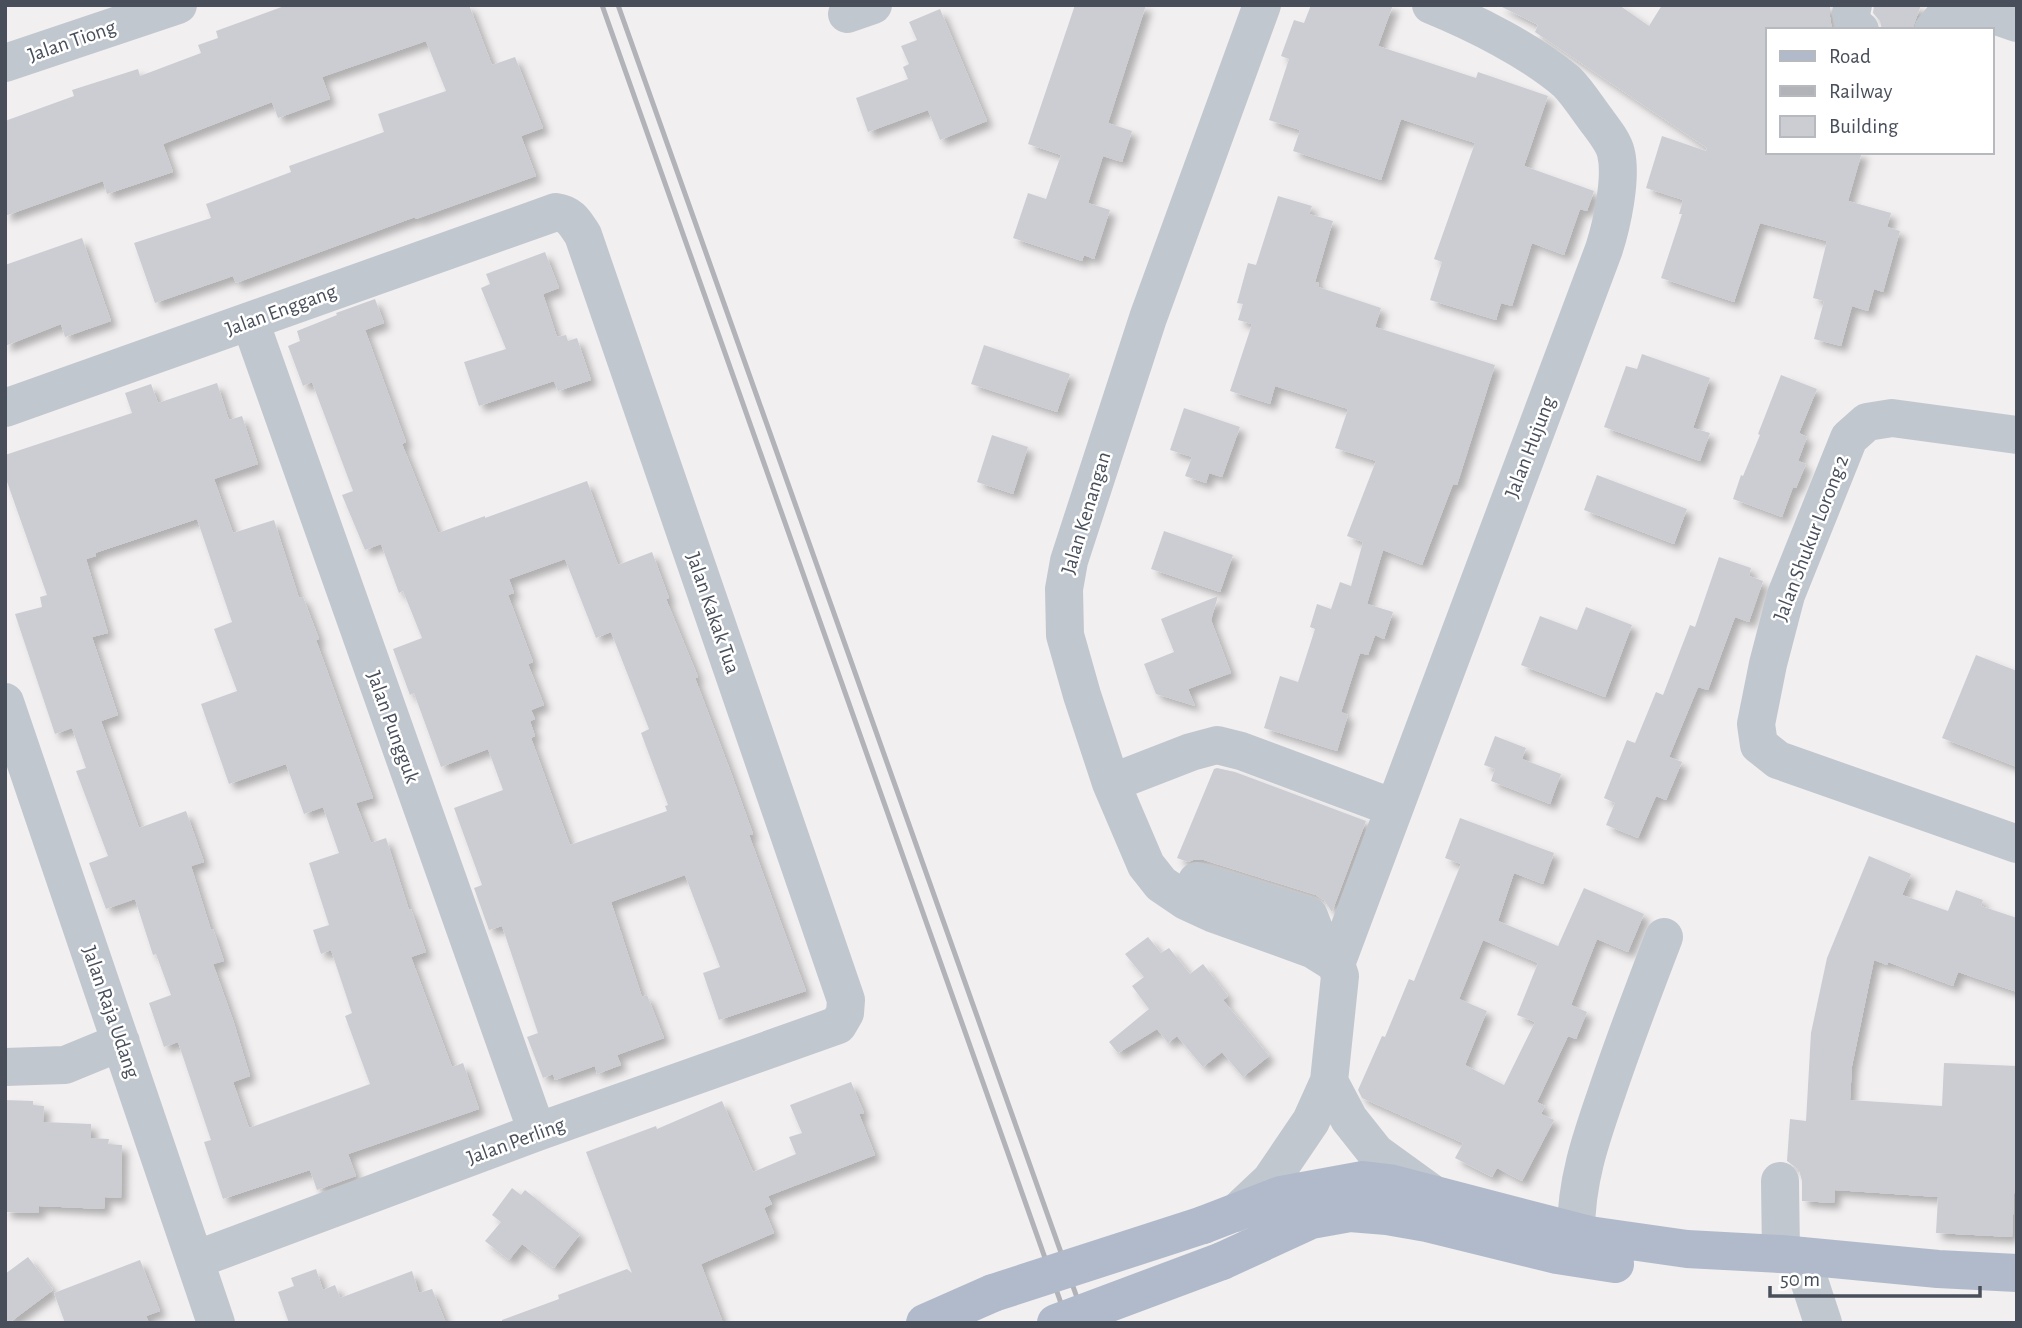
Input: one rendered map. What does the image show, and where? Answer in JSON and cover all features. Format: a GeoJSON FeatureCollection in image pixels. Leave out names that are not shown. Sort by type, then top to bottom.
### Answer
{"type":"FeatureCollection","features":[{"type":"Feature","properties":{"kind":"main road"},"geometry":{"type":"LineString","coordinates":[[925,1323],[993,1293],[1220,1219],[1281,1195],[1363,1180],[1389,1183],[1589,1235],[1796,1262],[2017,1273]]}},
{"type":"Feature","properties":{"kind":"main road"},"geometry":{"type":"LineString","coordinates":[[1056,1323],[1222,1261],[1311,1220],[1350,1213],[1400,1218],[1557,1255],[1640,1268],[1718,1273],[1796,1262]]}},
{"type":"Feature","properties":{"kind":"street","name":"Jalan Tiong"},"geometry":{"type":"LineString","coordinates":[[5,63],[178,5]]}},
{"type":"Feature","properties":{"kind":"street","name":"Jalan Kenangan"},"geometry":{"type":"LineString","coordinates":[[1262,5],[1148,318],[1069,561],[1064,589],[1065,635],[1082,695],[1119,780],[1146,865],[1186,901],[1312,949],[1330,960]]}},
{"type":"Feature","properties":{"kind":"street","name":"Jalan Hujung"},"geometry":{"type":"LineString","coordinates":[[1330,960],[1394,808],[1604,249],[1612,224],[1617,182],[1616,152],[1600,125],[1568,83],[1530,56],[1462,18],[1431,5]]}},
{"type":"Feature","properties":{"kind":"street"},"geometry":{"type":"LineString","coordinates":[[1853,5],[1851,13],[1857,28]]}},
{"type":"Feature","properties":{"kind":"street"},"geometry":{"type":"LineString","coordinates":[[1935,28],[1951,11],[1962,9],[1974,9],[2017,23]]}},
{"type":"Feature","properties":{"kind":"street","name":"Jalan Enggang"},"geometry":{"type":"LineString","coordinates":[[5,408],[556,212]]}},
{"type":"Feature","properties":{"kind":"street","name":"Jalan Kakak Tua"},"geometry":{"type":"LineString","coordinates":[[556,212],[565,213],[572,218],[583,235],[846,1000],[845,1013],[838,1025]]}},
{"type":"Feature","properties":{"kind":"street","name":"Jalan Pungguk"},"geometry":{"type":"LineString","coordinates":[[250,321],[537,1132]]}},
{"type":"Feature","properties":{"kind":"street","name":"Jalan Shukur Lorong 2"},"geometry":{"type":"LineString","coordinates":[[2017,435],[1892,418],[1867,422],[1849,438],[1786,595],[1756,724],[1759,745],[1778,760],[2017,844]]}},
{"type":"Feature","properties":{"kind":"street","name":"Jalan Raja Udang"},"geometry":{"type":"LineString","coordinates":[[5,702],[216,1323]]}},
{"type":"Feature","properties":{"kind":"street"},"geometry":{"type":"LineString","coordinates":[[1119,780],[1191,752],[1217,745],[1241,751],[1394,808]]}},
{"type":"Feature","properties":{"kind":"street"},"geometry":{"type":"LineString","coordinates":[[1576,1232],[1576,1204],[1584,1165],[1622,1046],[1664,937]]}},
{"type":"Feature","properties":{"kind":"street"},"geometry":{"type":"LineString","coordinates":[[1220,1219],[1271,1180],[1311,1121],[1329,1081],[1340,976],[1330,960]]}},
{"type":"Feature","properties":{"kind":"street","name":"Jalan Perling"},"geometry":{"type":"LineString","coordinates":[[195,1260],[537,1132],[838,1025]]}},
{"type":"Feature","properties":{"kind":"street"},"geometry":{"type":"LineString","coordinates":[[5,1067],[65,1065],[121,1042]]}},
{"type":"Feature","properties":{"kind":"street"},"geometry":{"type":"LineString","coordinates":[[1329,1081],[1349,1119],[1376,1153],[1434,1195]]}},
{"type":"Feature","properties":{"kind":"street"},"geometry":{"type":"LineString","coordinates":[[1780,1181],[1796,1262],[1823,1323]]}},
{"type":"Feature","properties":{"kind":"building"},"geometry":{"type":"Polygon","coordinates":[[[287,5],[469,5],[492,65],[515,57],[543,128],[521,136],[536,176],[236,283],[233,276],[155,303],[134,243],[211,218],[206,204],[291,172],[289,166],[384,132],[378,114],[446,91],[426,41],[322,77],[330,99],[278,118],[272,102],[163,144],[173,172],[107,194],[103,181],[5,216],[5,121],[74,96],[72,90],[138,69],[140,76],[201,53],[198,45],[218,38],[216,31],[287,5]]]}},
{"type":"Feature","properties":{"kind":"building"},"geometry":{"type":"Polygon","coordinates":[[[1075,5],[1146,5],[1108,123],[1132,131],[1122,162],[1103,156],[1088,203],[1110,210],[1094,259],[1084,255],[1082,261],[1013,238],[1028,193],[1046,199],[1061,155],[1028,144],[1075,5]]]}},
{"type":"Feature","properties":{"kind":"building"},"geometry":{"type":"Polygon","coordinates":[[[1311,5],[1393,5],[1378,46],[1476,78],[1478,72],[1548,96],[1524,166],[1594,191],[1587,211],[1580,209],[1564,255],[1532,243],[1512,306],[1501,303],[1496,320],[1430,300],[1442,262],[1434,259],[1475,143],[1401,119],[1381,180],[1293,151],[1300,130],[1269,120],[1289,59],[1281,56],[1294,20],[1304,23],[1311,5]]]}},
{"type":"Feature","properties":{"kind":"building"},"geometry":{"type":"Polygon","coordinates":[[[1498,5],[1619,5],[1649,26],[1662,5],[1830,5],[1832,28],[1766,28],[1766,154],[1861,154],[1848,201],[1891,213],[1887,227],[1900,231],[1883,292],[1874,289],[1868,311],[1852,306],[1841,346],[1814,339],[1824,301],[1813,298],[1827,241],[1760,223],[1734,302],[1661,278],[1682,214],[1679,214],[1683,200],[1646,188],[1662,136],[1706,151],[1707,148],[1535,32],[1538,25],[1498,5]]]}},
{"type":"Feature","properties":{"kind":"building"},"geometry":{"type":"Polygon","coordinates":[[[1874,5],[1921,5],[1913,28],[1882,28],[1880,21],[1873,13],[1874,5]]]}},
{"type":"Feature","properties":{"kind":"building"},"geometry":{"type":"Polygon","coordinates":[[[940,9],[987,121],[940,140],[928,110],[868,132],[856,98],[908,79],[903,67],[909,64],[901,46],[917,40],[909,22],[940,9]]]}},
{"type":"Feature","properties":{"kind":"building"},"geometry":{"type":"Polygon","coordinates":[[[1278,196],[1312,206],[1309,214],[1333,221],[1315,282],[1319,283],[1318,287],[1381,308],[1375,327],[1495,365],[1457,485],[1453,484],[1422,565],[1383,550],[1367,604],[1393,612],[1384,639],[1375,635],[1368,655],[1360,653],[1341,712],[1348,715],[1337,751],[1264,728],[1280,676],[1298,682],[1315,629],[1310,627],[1317,604],[1331,609],[1340,582],[1351,586],[1363,542],[1347,536],[1376,461],[1335,448],[1348,409],[1275,386],[1270,404],[1230,391],[1252,324],[1238,320],[1243,304],[1237,303],[1248,263],[1256,265],[1278,196]]]}},
{"type":"Feature","properties":{"kind":"building"},"geometry":{"type":"Polygon","coordinates":[[[82,238],[111,321],[65,337],[61,324],[5,346],[5,265],[82,238]]]}},
{"type":"Feature","properties":{"kind":"building"},"geometry":{"type":"Polygon","coordinates":[[[545,252],[559,288],[543,294],[557,337],[566,335],[568,341],[577,338],[591,380],[558,391],[554,381],[479,406],[464,362],[506,349],[481,288],[490,284],[486,274],[545,252]]]}},
{"type":"Feature","properties":{"kind":"building"},"geometry":{"type":"Polygon","coordinates":[[[375,299],[384,323],[365,330],[406,442],[402,444],[438,533],[587,481],[618,565],[652,552],[669,598],[666,599],[698,677],[695,678],[753,834],[749,835],[806,991],[719,1020],[703,973],[720,967],[685,875],[611,902],[642,997],[647,995],[664,1038],[617,1055],[621,1065],[597,1074],[595,1066],[555,1080],[553,1074],[543,1078],[527,1037],[538,1033],[502,926],[489,930],[474,888],[482,885],[454,808],[503,790],[488,749],[441,767],[414,693],[410,695],[393,649],[422,638],[403,591],[399,593],[381,544],[365,550],[342,495],[353,491],[312,382],[303,386],[288,346],[300,341],[297,331],[337,315],[336,313],[375,299]],[[565,559],[509,579],[514,593],[508,595],[533,662],[528,664],[544,705],[531,710],[535,719],[530,721],[535,736],[531,738],[570,845],[667,811],[665,806],[668,805],[641,733],[649,729],[611,632],[596,638],[565,559]]]}},
{"type":"Feature","properties":{"kind":"building"},"geometry":{"type":"Polygon","coordinates":[[[984,345],[1070,374],[1057,412],[971,384],[984,345]]]}},
{"type":"Feature","properties":{"kind":"building"},"geometry":{"type":"Polygon","coordinates":[[[1642,354],[1710,378],[1693,428],[1710,433],[1700,461],[1604,427],[1626,366],[1637,369],[1642,354]]]}},
{"type":"Feature","properties":{"kind":"building"},"geometry":{"type":"Polygon","coordinates":[[[1781,375],[1817,389],[1799,433],[1807,437],[1798,461],[1806,464],[1796,488],[1793,487],[1782,517],[1733,499],[1781,375]]]}},
{"type":"Feature","properties":{"kind":"building"},"geometry":{"type":"Polygon","coordinates":[[[217,383],[229,420],[242,416],[258,464],[214,479],[233,533],[274,520],[299,598],[303,597],[319,639],[316,640],[373,798],[356,803],[371,843],[386,838],[409,910],[411,909],[426,952],[411,957],[452,1067],[463,1063],[479,1109],[348,1154],[356,1176],[317,1190],[310,1170],[223,1199],[204,1142],[211,1140],[178,1042],[164,1047],[149,1003],[171,995],[156,954],[153,955],[135,899],[106,909],[89,863],[108,856],[76,771],[86,768],[72,728],[55,734],[15,614],[42,607],[40,597],[47,595],[5,476],[5,455],[132,413],[125,393],[151,384],[158,403],[217,383]],[[197,519],[95,553],[96,556],[86,559],[108,633],[92,637],[118,715],[101,721],[139,828],[186,811],[204,862],[191,866],[211,930],[213,929],[224,961],[213,964],[250,1076],[233,1082],[249,1128],[370,1084],[345,1016],[352,1013],[331,950],[321,954],[313,930],[329,925],[309,863],[339,853],[323,807],[304,814],[286,764],[229,784],[201,704],[237,691],[214,629],[232,622],[197,519]]]}},
{"type":"Feature","properties":{"kind":"building"},"geometry":{"type":"Polygon","coordinates":[[[1184,408],[1240,427],[1222,477],[1209,473],[1206,483],[1185,476],[1192,457],[1170,450],[1184,408]]]}},
{"type":"Feature","properties":{"kind":"building"},"geometry":{"type":"Polygon","coordinates":[[[992,435],[1028,447],[1013,494],[977,482],[992,435]]]}},
{"type":"Feature","properties":{"kind":"building"},"geometry":{"type":"Polygon","coordinates":[[[1597,475],[1687,509],[1674,544],[1584,510],[1597,475]]]}},
{"type":"Feature","properties":{"kind":"building"},"geometry":{"type":"Polygon","coordinates":[[[1164,531],[1233,555],[1220,592],[1151,569],[1164,531]]]}},
{"type":"Feature","properties":{"kind":"building"},"geometry":{"type":"Polygon","coordinates":[[[1719,557],[1751,568],[1749,576],[1763,581],[1749,622],[1735,617],[1708,690],[1698,687],[1669,757],[1682,762],[1666,800],[1656,796],[1638,838],[1606,825],[1615,803],[1604,798],[1627,740],[1635,743],[1656,692],[1663,695],[1690,625],[1695,627],[1719,557]]]}},
{"type":"Feature","properties":{"kind":"building"},"geometry":{"type":"Polygon","coordinates":[[[1218,596],[1211,620],[1231,673],[1188,689],[1195,706],[1156,694],[1144,664],[1174,652],[1161,619],[1218,596]]]}},
{"type":"Feature","properties":{"kind":"building"},"geometry":{"type":"Polygon","coordinates":[[[1586,607],[1632,625],[1605,697],[1521,665],[1540,616],[1577,630],[1586,607]]]}},
{"type":"Feature","properties":{"kind":"building"},"geometry":{"type":"Polygon","coordinates":[[[1976,655],[2017,671],[2017,767],[1942,738],[1976,655]]]}},
{"type":"Feature","properties":{"kind":"building"},"geometry":{"type":"Polygon","coordinates":[[[1495,736],[1526,748],[1522,759],[1561,774],[1550,804],[1491,781],[1495,769],[1484,765],[1495,736]]]}},
{"type":"Feature","properties":{"kind":"building"},"geometry":{"type":"Polygon","coordinates":[[[1214,769],[1235,772],[1366,821],[1332,912],[1324,900],[1316,895],[1204,860],[1188,862],[1177,858],[1214,769]]]}},
{"type":"Feature","properties":{"kind":"building"},"geometry":{"type":"Polygon","coordinates":[[[1460,818],[1554,853],[1543,884],[1514,873],[1498,921],[1558,946],[1584,888],[1644,914],[1628,952],[1597,939],[1571,1005],[1587,1012],[1576,1039],[1568,1036],[1537,1102],[1545,1106],[1541,1114],[1554,1120],[1522,1181],[1497,1168],[1492,1177],[1455,1158],[1463,1143],[1362,1098],[1358,1090],[1382,1036],[1385,1037],[1409,979],[1414,981],[1461,864],[1445,858],[1460,818]],[[1483,940],[1459,999],[1487,1011],[1465,1065],[1504,1085],[1535,1022],[1517,1015],[1538,963],[1483,940]]]}},
{"type":"Feature","properties":{"kind":"building"},"geometry":{"type":"Polygon","coordinates":[[[1869,856],[1911,874],[1902,895],[1948,911],[1956,890],[1983,900],[1981,906],[2017,918],[2017,992],[1958,972],[1953,986],[1888,962],[1887,965],[1874,960],[1852,1066],[1850,1100],[1942,1106],[1944,1063],[2017,1066],[2012,1237],[1936,1233],[1938,1197],[1835,1190],[1834,1203],[1802,1201],[1799,1170],[1787,1161],[1790,1119],[1806,1121],[1811,1033],[1827,958],[1869,856]]]}},
{"type":"Feature","properties":{"kind":"building"},"geometry":{"type":"Polygon","coordinates":[[[1148,937],[1161,953],[1169,948],[1190,974],[1203,964],[1228,996],[1223,1000],[1269,1056],[1243,1077],[1222,1052],[1203,1067],[1177,1036],[1168,1043],[1157,1029],[1118,1053],[1109,1042],[1149,1009],[1132,986],[1144,977],[1125,954],[1148,937]]]}},
{"type":"Feature","properties":{"kind":"building"},"geometry":{"type":"Polygon","coordinates":[[[851,1082],[864,1113],[859,1114],[875,1155],[768,1196],[772,1204],[764,1208],[774,1233],[701,1264],[723,1323],[502,1323],[502,1320],[559,1299],[558,1295],[627,1269],[632,1273],[586,1152],[656,1126],[657,1129],[722,1101],[753,1172],[796,1154],[789,1137],[802,1133],[790,1105],[851,1082]]]}},
{"type":"Feature","properties":{"kind":"building"},"geometry":{"type":"Polygon","coordinates":[[[5,1100],[33,1101],[33,1105],[44,1106],[43,1122],[91,1124],[91,1138],[109,1139],[108,1144],[122,1145],[121,1198],[105,1197],[104,1209],[39,1206],[39,1213],[5,1212],[5,1100]]]}},
{"type":"Feature","properties":{"kind":"building"},"geometry":{"type":"Polygon","coordinates":[[[512,1188],[521,1195],[525,1190],[580,1234],[554,1268],[522,1244],[509,1260],[485,1241],[501,1222],[492,1215],[512,1188]]]}},
{"type":"Feature","properties":{"kind":"building"},"geometry":{"type":"Polygon","coordinates":[[[28,1257],[53,1290],[9,1323],[5,1323],[5,1274],[28,1257]]]}},
{"type":"Feature","properties":{"kind":"building"},"geometry":{"type":"Polygon","coordinates":[[[140,1260],[160,1311],[146,1316],[149,1323],[65,1323],[54,1293],[140,1260]]]}},
{"type":"Feature","properties":{"kind":"building"},"geometry":{"type":"Polygon","coordinates":[[[316,1269],[323,1290],[335,1285],[340,1298],[412,1271],[419,1293],[432,1289],[446,1323],[289,1323],[278,1292],[294,1286],[291,1278],[316,1269]]]}},
{"type":"Feature","properties":{"kind":"railway"},"geometry":{"type":"LineString","coordinates":[[602,5],[1068,1323]]}},
{"type":"Feature","properties":{"kind":"railway"},"geometry":{"type":"LineString","coordinates":[[618,5],[1086,1323]]}}]}
